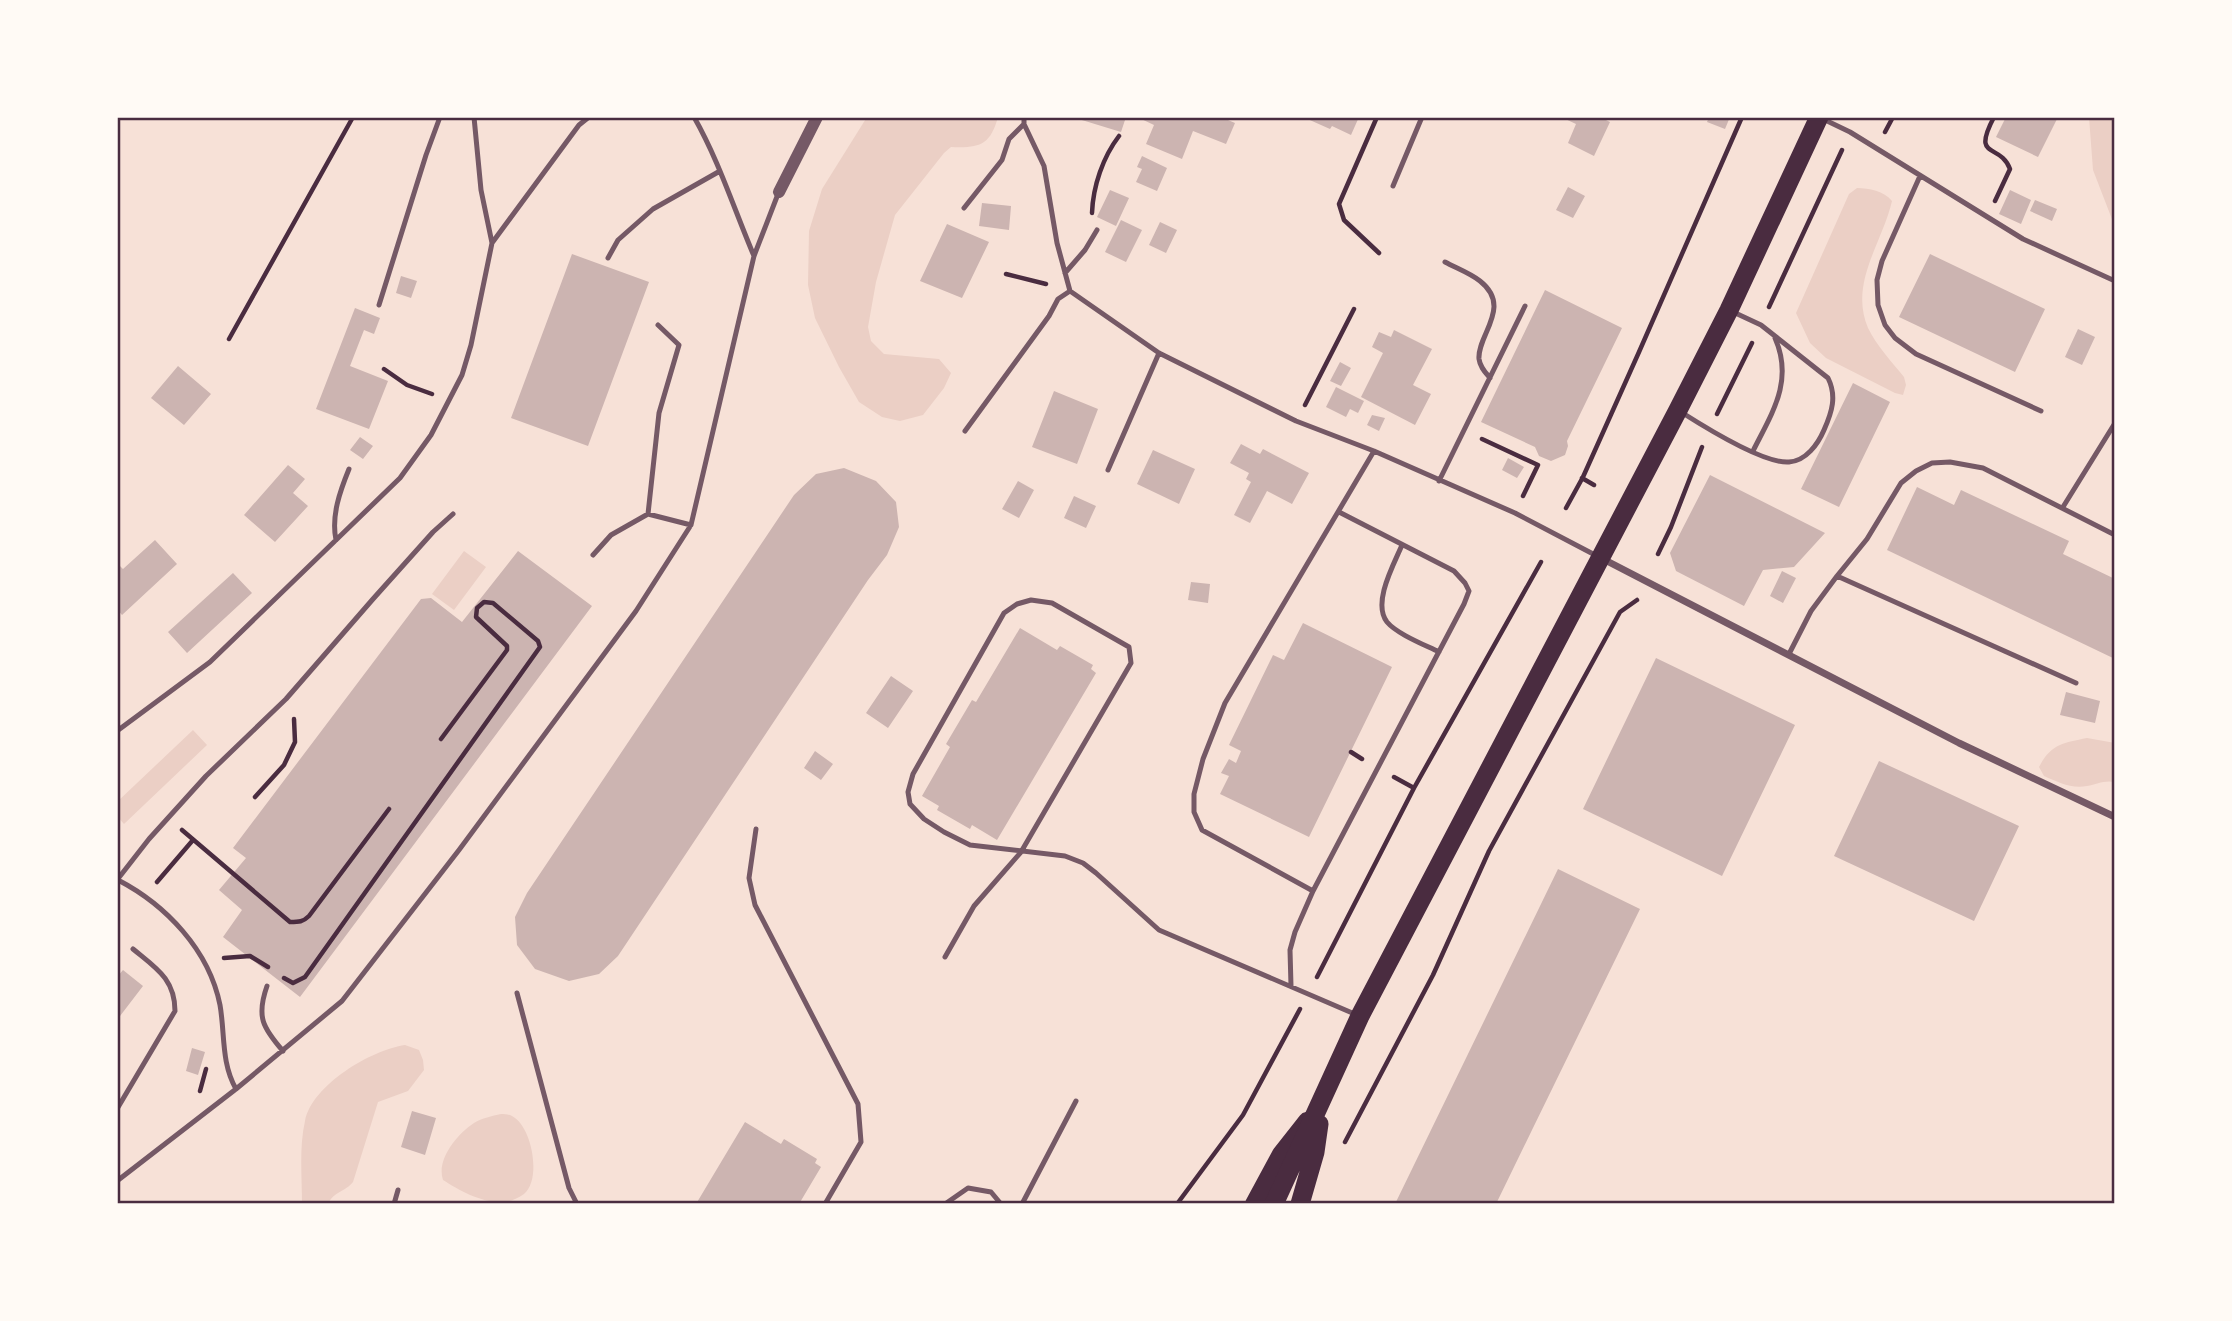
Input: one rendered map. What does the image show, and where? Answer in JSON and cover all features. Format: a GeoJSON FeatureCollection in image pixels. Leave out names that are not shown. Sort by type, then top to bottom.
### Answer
{"type":"FeatureCollection","features":[{"type":"Feature","properties":{"kind":"highway"},"geometry":{"type":"LineString","coordinates":[[1275,1204],[1360,1016],[1602,559],[1729,310],[1820,117]]}},
{"type":"Feature","properties":{"kind":"highway"},"geometry":{"type":"LineString","coordinates":[[1300,1204],[1315,1152],[1322,1102]]}},
{"type":"Feature","properties":{"kind":"main road"},"geometry":{"type":"LineString","coordinates":[[1254,1204],[1281,1154],[1322,1102]]}},
{"type":"Feature","properties":{"kind":"street"},"geometry":{"type":"LineString","coordinates":[[779,192],[817,117]]}},
{"type":"Feature","properties":{"kind":"street"},"geometry":{"type":"LineString","coordinates":[[1602,559],[1959,743],[2115,817]]}},
{"type":"Feature","properties":{"kind":"lane"},"geometry":{"type":"LineString","coordinates":[[379,305],[440,117]]}},
{"type":"Feature","properties":{"kind":"lane"},"geometry":{"type":"LineString","coordinates":[[117,731],[210,662],[400,478],[450,401],[471,345],[492,243],[481,190],[474,117]]}},
{"type":"Feature","properties":{"kind":"lane"},"geometry":{"type":"LineString","coordinates":[[492,243],[579,125],[589,117]]}},
{"type":"Feature","properties":{"kind":"lane"},"geometry":{"type":"LineString","coordinates":[[694,117],[710,146],[754,256]]}},
{"type":"Feature","properties":{"kind":"lane"},"geometry":{"type":"LineString","coordinates":[[1393,187],[1422,117]]}},
{"type":"Feature","properties":{"kind":"lane"},"geometry":{"type":"LineString","coordinates":[[1820,117],[1850,132],[2023,239],[2115,281]]}},
{"type":"Feature","properties":{"kind":"lane"},"geometry":{"type":"LineString","coordinates":[[964,208],[1002,160],[1009,139],[1024,121],[1044,166],[1053,227],[1070,291],[1159,353],[1296,421],[1374,451],[1515,513],[1602,559]]}},
{"type":"Feature","properties":{"kind":"lane"},"geometry":{"type":"LineString","coordinates":[[608,258],[618,240],[653,209],[720,171]]}},
{"type":"Feature","properties":{"kind":"lane"},"geometry":{"type":"LineString","coordinates":[[1920,176],[1882,261],[1877,279],[1878,305],[1885,325],[1895,338],[1916,354],[2041,411]]}},
{"type":"Feature","properties":{"kind":"lane"},"geometry":{"type":"LineString","coordinates":[[117,1171],[120,1179],[236,1089],[342,1001],[459,850],[636,611],[691,525],[754,256],[779,192]]}},
{"type":"Feature","properties":{"kind":"lane"},"geometry":{"type":"LineString","coordinates":[[1065,273],[1085,250],[1097,230]]}},
{"type":"Feature","properties":{"kind":"lane"},"geometry":{"type":"LineString","coordinates":[[1445,262],[1481,281],[1491,296],[1493,318],[1479,354],[1483,370],[1490,378]]}},
{"type":"Feature","properties":{"kind":"lane"},"geometry":{"type":"LineString","coordinates":[[965,431],[1049,316],[1058,299],[1070,291]]}},
{"type":"Feature","properties":{"kind":"lane"},"geometry":{"type":"LineString","coordinates":[[1439,481],[1525,306]]}},
{"type":"Feature","properties":{"kind":"lane"},"geometry":{"type":"LineString","coordinates":[[1678,410],[1709,430],[1762,457],[1789,462],[1802,458],[1820,438],[1834,400],[1828,378],[1761,325],[1729,310]]}},
{"type":"Feature","properties":{"kind":"lane"},"geometry":{"type":"LineString","coordinates":[[648,514],[659,413],[679,345],[659,325]]}},
{"type":"Feature","properties":{"kind":"lane"},"geometry":{"type":"LineString","coordinates":[[1752,451],[1780,394],[1783,378],[1781,352],[1774,335]]}},
{"type":"Feature","properties":{"kind":"lane"},"geometry":{"type":"LineString","coordinates":[[1108,470],[1159,353]]}},
{"type":"Feature","properties":{"kind":"lane"},"geometry":{"type":"LineString","coordinates":[[2063,507],[2115,423]]}},
{"type":"Feature","properties":{"kind":"lane"},"geometry":{"type":"LineString","coordinates":[[1312,891],[1202,830],[1194,812],[1194,794],[1203,759],[1225,703],[1374,451]]}},
{"type":"Feature","properties":{"kind":"lane"},"geometry":{"type":"LineString","coordinates":[[1789,654],[1811,611],[1867,539],[1901,483],[1932,463],[1950,462],[1983,468],[2115,535]]}},
{"type":"Feature","properties":{"kind":"lane"},"geometry":{"type":"LineString","coordinates":[[336,540],[334,530],[338,502],[349,469]]}},
{"type":"Feature","properties":{"kind":"lane"},"geometry":{"type":"LineString","coordinates":[[1291,986],[1290,950],[1312,891],[1469,591],[1454,571],[1339,512]]}},
{"type":"Feature","properties":{"kind":"lane"},"geometry":{"type":"LineString","coordinates":[[236,1089],[226,1062],[220,1005],[203,960],[193,942],[153,901],[118,880],[168,818],[230,751],[286,699],[373,599],[453,514]]}},
{"type":"Feature","properties":{"kind":"lane"},"geometry":{"type":"LineString","coordinates":[[593,555],[611,535],[648,514],[691,525]]}},
{"type":"Feature","properties":{"kind":"lane"},"geometry":{"type":"LineString","coordinates":[[1402,545],[1387,580],[1382,613],[1388,623],[1398,630],[1439,652]]}},
{"type":"Feature","properties":{"kind":"lane"},"geometry":{"type":"LineString","coordinates":[[1837,576],[2076,683]]}},
{"type":"Feature","properties":{"kind":"lane"},"geometry":{"type":"LineString","coordinates":[[945,957],[974,906],[1021,852],[1131,663],[1129,647],[1052,603],[1031,600],[1017,604],[1003,613],[913,774],[908,792],[910,804],[924,819],[971,845],[1021,852],[1065,856],[1083,863],[1159,930],[1360,1016]]}},
{"type":"Feature","properties":{"kind":"lane"},"geometry":{"type":"LineString","coordinates":[[755,829],[749,878],[755,905],[858,1104],[861,1142],[825,1204]]}},
{"type":"Feature","properties":{"kind":"lane"},"geometry":{"type":"LineString","coordinates":[[117,1109],[176,1012],[175,999],[167,977],[133,949]]}},
{"type":"Feature","properties":{"kind":"lane"},"geometry":{"type":"LineString","coordinates":[[267,986],[261,1007],[263,1025],[283,1051]]}},
{"type":"Feature","properties":{"kind":"lane"},"geometry":{"type":"LineString","coordinates":[[517,993],[569,1188],[577,1204]]}},
{"type":"Feature","properties":{"kind":"lane"},"geometry":{"type":"LineString","coordinates":[[1022,1204],[1076,1101]]}},
{"type":"Feature","properties":{"kind":"lane"},"geometry":{"type":"LineString","coordinates":[[945,1204],[968,1188],[990,1192],[1001,1204]]}},
{"type":"Feature","properties":{"kind":"lane"},"geometry":{"type":"LineString","coordinates":[[394,1204],[398,1190]]}},
{"type":"Feature","properties":{"kind":"path"},"geometry":{"type":"LineString","coordinates":[[229,340],[353,117]]}},
{"type":"Feature","properties":{"kind":"path"},"geometry":{"type":"LineString","coordinates":[[1377,117],[1339,204],[1344,220],[1380,253]]}},
{"type":"Feature","properties":{"kind":"path"},"geometry":{"type":"LineString","coordinates":[[1566,509],[1741,117]]}},
{"type":"Feature","properties":{"kind":"path"},"geometry":{"type":"LineString","coordinates":[[1883,137],[1893,117]]}},
{"type":"Feature","properties":{"kind":"path"},"geometry":{"type":"LineString","coordinates":[[1994,117],[1987,129],[1985,140],[1991,152],[2008,165],[2008,177]]}},
{"type":"Feature","properties":{"kind":"path"},"geometry":{"type":"LineString","coordinates":[[1097,230],[1092,208],[1097,182],[1111,146],[1119,136]]}},
{"type":"Feature","properties":{"kind":"path"},"geometry":{"type":"LineString","coordinates":[[1006,274],[1070,291]]}},
{"type":"Feature","properties":{"kind":"path"},"geometry":{"type":"LineString","coordinates":[[1296,421],[1354,309]]}},
{"type":"Feature","properties":{"kind":"path"},"geometry":{"type":"LineString","coordinates":[[384,369],[407,385]]}},
{"type":"Feature","properties":{"kind":"path"},"geometry":{"type":"LineString","coordinates":[[1464,430],[1538,464],[1525,490]]}},
{"type":"Feature","properties":{"kind":"path"},"geometry":{"type":"LineString","coordinates":[[1582,478],[1594,485]]}},
{"type":"Feature","properties":{"kind":"path"},"geometry":{"type":"LineString","coordinates":[[1177,1204],[1243,1115],[1309,994],[1414,788],[1541,562]]}},
{"type":"Feature","properties":{"kind":"path"},"geometry":{"type":"LineString","coordinates":[[1342,1147],[1433,975],[1489,851],[1620,612],[1637,600]]}},
{"type":"Feature","properties":{"kind":"path"},"geometry":{"type":"LineString","coordinates":[[203,960],[250,956],[293,983],[305,977],[540,647],[538,641],[493,603],[484,602],[477,608],[476,617],[507,646],[507,650],[442,738]]}},
{"type":"Feature","properties":{"kind":"path"},"geometry":{"type":"LineString","coordinates":[[255,797],[284,765],[295,742],[293,718],[286,699]]}},
{"type":"Feature","properties":{"kind":"path"},"geometry":{"type":"LineString","coordinates":[[1405,783],[1414,788]]}},
{"type":"Feature","properties":{"kind":"path"},"geometry":{"type":"LineString","coordinates":[[168,818],[290,922],[303,921],[389,809]]}},
{"type":"Feature","properties":{"kind":"path"},"geometry":{"type":"LineString","coordinates":[[145,896],[193,840]]}},
{"type":"Feature","properties":{"kind":"path"},"geometry":{"type":"LineString","coordinates":[[199,1097],[209,1059]]}},
{"type":"Feature","properties":{"kind":"shaded area"},"geometry":{"type":"Polygon","coordinates":[[[867,117],[998,117],[987,140],[976,146],[951,147],[944,153],[895,215],[876,282],[868,327],[871,341],[884,354],[939,359],[951,373],[944,388],[923,415],[900,421],[882,417],[859,402],[815,318],[808,285],[809,231],[822,189],[867,117]]]}},
{"type":"Feature","properties":{"kind":"shaded area"},"geometry":{"type":"Polygon","coordinates":[[[2089,117],[2115,117],[2115,227],[2093,170],[2089,117]]]}},
{"type":"Feature","properties":{"kind":"shaded area"},"geometry":{"type":"Polygon","coordinates":[[[1857,188],[1876,191],[1892,201],[1869,264],[1862,295],[1863,311],[1871,334],[1904,377],[1906,385],[1903,395],[1826,358],[1810,343],[1796,313],[1849,194],[1857,188]]]}},
{"type":"Feature","properties":{"kind":"shaded area"},"geometry":{"type":"Polygon","coordinates":[[[464,551],[486,567],[454,610],[432,594],[464,551]]]}},
{"type":"Feature","properties":{"kind":"shaded area"},"geometry":{"type":"Polygon","coordinates":[[[193,730],[207,745],[124,824],[117,816],[117,802],[193,730]]]}},
{"type":"Feature","properties":{"kind":"shaded area"},"geometry":{"type":"Polygon","coordinates":[[[2087,738],[2115,743],[2115,782],[2076,787],[2044,776],[2039,767],[2048,753],[2064,743],[2087,738]]]}},
{"type":"Feature","properties":{"kind":"shaded area"},"geometry":{"type":"Polygon","coordinates":[[[405,1045],[419,1050],[424,1070],[408,1091],[378,1102],[353,1182],[333,1196],[328,1204],[302,1204],[302,1141],[310,1108],[331,1082],[345,1071],[376,1054],[405,1045]]]}},
{"type":"Feature","properties":{"kind":"shaded area"},"geometry":{"type":"Polygon","coordinates":[[[501,1114],[512,1116],[525,1130],[532,1153],[533,1177],[524,1194],[504,1202],[493,1202],[472,1196],[443,1180],[442,1164],[449,1148],[467,1128],[477,1121],[501,1114]]]}},
{"type":"Feature","properties":{"kind":"building"},"geometry":{"type":"Polygon","coordinates":[[[1072,117],[1126,117],[1121,132],[1072,117]]]}},
{"type":"Feature","properties":{"kind":"building"},"geometry":{"type":"Polygon","coordinates":[[[1137,117],[1221,117],[1235,123],[1226,144],[1193,131],[1182,159],[1146,144],[1154,125],[1137,117]]]}},
{"type":"Feature","properties":{"kind":"building"},"geometry":{"type":"Polygon","coordinates":[[[1303,117],[1359,117],[1351,135],[1303,117]]]}},
{"type":"Feature","properties":{"kind":"building"},"geometry":{"type":"Polygon","coordinates":[[[1561,117],[1600,117],[1610,122],[1594,156],[1568,143],[1576,124],[1561,117]]]}},
{"type":"Feature","properties":{"kind":"building"},"geometry":{"type":"Polygon","coordinates":[[[1709,117],[1730,117],[1725,129],[1707,122],[1709,117]]]}},
{"type":"Feature","properties":{"kind":"building"},"geometry":{"type":"Polygon","coordinates":[[[2006,117],[2058,117],[2038,157],[1996,137],[2006,117]]]}},
{"type":"Feature","properties":{"kind":"building"},"geometry":{"type":"Polygon","coordinates":[[[1142,156],[1167,168],[1157,191],[1136,182],[1142,169],[1137,167],[1142,156]]]}},
{"type":"Feature","properties":{"kind":"building"},"geometry":{"type":"Polygon","coordinates":[[[1568,187],[1585,196],[1573,218],[1556,210],[1568,187]]]}},
{"type":"Feature","properties":{"kind":"building"},"geometry":{"type":"Polygon","coordinates":[[[1110,190],[1129,198],[1116,226],[1097,217],[1110,190]]]}},
{"type":"Feature","properties":{"kind":"building"},"geometry":{"type":"Polygon","coordinates":[[[2010,190],[2031,200],[2021,224],[1999,214],[2010,190]]]}},
{"type":"Feature","properties":{"kind":"building"},"geometry":{"type":"Polygon","coordinates":[[[2035,200],[2057,209],[2052,221],[2030,211],[2035,200]]]}},
{"type":"Feature","properties":{"kind":"building"},"geometry":{"type":"Polygon","coordinates":[[[982,203],[1011,206],[1009,230],[979,226],[982,203]]]}},
{"type":"Feature","properties":{"kind":"building"},"geometry":{"type":"Polygon","coordinates":[[[1121,220],[1142,230],[1126,262],[1105,252],[1121,220]]]}},
{"type":"Feature","properties":{"kind":"building"},"geometry":{"type":"Polygon","coordinates":[[[1160,222],[1177,230],[1166,253],[1149,245],[1160,222]]]}},
{"type":"Feature","properties":{"kind":"building"},"geometry":{"type":"Polygon","coordinates":[[[947,224],[989,242],[962,298],[920,281],[947,224]]]}},
{"type":"Feature","properties":{"kind":"building"},"geometry":{"type":"Polygon","coordinates":[[[572,254],[649,282],[588,446],[511,418],[572,254]]]}},
{"type":"Feature","properties":{"kind":"building"},"geometry":{"type":"Polygon","coordinates":[[[1930,254],[2045,309],[2015,372],[1899,317],[1930,254]]]}},
{"type":"Feature","properties":{"kind":"building"},"geometry":{"type":"Polygon","coordinates":[[[401,276],[417,281],[411,298],[396,293],[401,276]]]}},
{"type":"Feature","properties":{"kind":"building"},"geometry":{"type":"Polygon","coordinates":[[[1545,290],[1622,328],[1567,441],[1565,455],[1551,461],[1539,456],[1535,447],[1481,422],[1545,290]]]}},
{"type":"Feature","properties":{"kind":"building"},"geometry":{"type":"Polygon","coordinates":[[[355,308],[380,318],[374,334],[364,330],[350,366],[388,381],[369,429],[316,409],[355,308]]]}},
{"type":"Feature","properties":{"kind":"building"},"geometry":{"type":"Polygon","coordinates":[[[2078,329],[2095,337],[2082,365],[2065,357],[2078,329]]]}},
{"type":"Feature","properties":{"kind":"building"},"geometry":{"type":"Polygon","coordinates":[[[1394,330],[1432,349],[1413,385],[1431,394],[1415,425],[1361,397],[1383,353],[1372,347],[1379,332],[1391,337],[1394,330]]]}},
{"type":"Feature","properties":{"kind":"building"},"geometry":{"type":"Polygon","coordinates":[[[1340,362],[1351,368],[1341,386],[1330,381],[1340,362]]]}},
{"type":"Feature","properties":{"kind":"building"},"geometry":{"type":"Polygon","coordinates":[[[178,366],[211,394],[184,425],[151,398],[178,366]]]}},
{"type":"Feature","properties":{"kind":"building"},"geometry":{"type":"Polygon","coordinates":[[[1853,383],[1890,402],[1839,507],[1801,489],[1853,383]]]}},
{"type":"Feature","properties":{"kind":"building"},"geometry":{"type":"Polygon","coordinates":[[[1336,387],[1364,401],[1358,413],[1350,409],[1346,417],[1326,407],[1336,387]]]}},
{"type":"Feature","properties":{"kind":"building"},"geometry":{"type":"Polygon","coordinates":[[[1054,391],[1098,409],[1077,464],[1032,447],[1054,391]]]}},
{"type":"Feature","properties":{"kind":"building"},"geometry":{"type":"Polygon","coordinates":[[[1372,415],[1385,418],[1379,431],[1367,425],[1372,415]]]}},
{"type":"Feature","properties":{"kind":"building"},"geometry":{"type":"Polygon","coordinates":[[[360,437],[373,446],[363,459],[350,450],[360,437]]]}},
{"type":"Feature","properties":{"kind":"building"},"geometry":{"type":"Polygon","coordinates":[[[1241,444],[1260,454],[1263,449],[1309,473],[1292,504],[1267,491],[1250,523],[1234,515],[1251,482],[1246,479],[1249,473],[1230,463],[1241,444]]]}},
{"type":"Feature","properties":{"kind":"building"},"geometry":{"type":"Polygon","coordinates":[[[1153,450],[1195,469],[1179,504],[1137,484],[1153,450]]]}},
{"type":"Feature","properties":{"kind":"building"},"geometry":{"type":"Polygon","coordinates":[[[1508,458],[1524,467],[1517,478],[1502,470],[1508,458]]]}},
{"type":"Feature","properties":{"kind":"building"},"geometry":{"type":"Polygon","coordinates":[[[288,465],[305,479],[293,493],[308,506],[275,542],[244,515],[288,465]]]}},
{"type":"Feature","properties":{"kind":"building"},"geometry":{"type":"Polygon","coordinates":[[[844,468],[876,481],[896,502],[899,527],[887,555],[618,956],[599,974],[569,981],[535,969],[517,945],[515,917],[527,893],[794,495],[816,474],[844,468]]]}},
{"type":"Feature","properties":{"kind":"building"},"geometry":{"type":"Polygon","coordinates":[[[1710,475],[1825,533],[1794,567],[1763,570],[1744,606],[1676,571],[1670,553],[1710,475]]]}},
{"type":"Feature","properties":{"kind":"building"},"geometry":{"type":"Polygon","coordinates":[[[1018,481],[1034,490],[1019,518],[1002,509],[1018,481]]]}},
{"type":"Feature","properties":{"kind":"building"},"geometry":{"type":"Polygon","coordinates":[[[1917,487],[1954,505],[1961,490],[2069,541],[2063,554],[2115,579],[2115,659],[1887,550],[1917,487]]]}},
{"type":"Feature","properties":{"kind":"building"},"geometry":{"type":"Polygon","coordinates":[[[1074,496],[1096,506],[1086,528],[1064,518],[1074,496]]]}},
{"type":"Feature","properties":{"kind":"building"},"geometry":{"type":"Polygon","coordinates":[[[155,540],[177,564],[122,615],[117,609],[117,563],[123,569],[155,540]]]}},
{"type":"Feature","properties":{"kind":"building"},"geometry":{"type":"Polygon","coordinates":[[[518,551],[592,606],[300,997],[223,937],[242,910],[219,890],[246,858],[233,848],[421,599],[431,598],[462,622],[518,551]]]}},
{"type":"Feature","properties":{"kind":"building"},"geometry":{"type":"Polygon","coordinates":[[[1782,571],[1796,578],[1783,603],[1770,596],[1782,571]]]}},
{"type":"Feature","properties":{"kind":"building"},"geometry":{"type":"Polygon","coordinates":[[[233,573],[252,593],[187,653],[168,632],[233,573]]]}},
{"type":"Feature","properties":{"kind":"building"},"geometry":{"type":"Polygon","coordinates":[[[1191,582],[1210,584],[1208,603],[1188,600],[1191,582]]]}},
{"type":"Feature","properties":{"kind":"building"},"geometry":{"type":"Polygon","coordinates":[[[1303,623],[1392,667],[1309,837],[1220,794],[1229,776],[1221,773],[1229,759],[1236,763],[1241,751],[1229,745],[1273,655],[1284,660],[1303,623]]]}},
{"type":"Feature","properties":{"kind":"building"},"geometry":{"type":"Polygon","coordinates":[[[1020,628],[1057,650],[1060,646],[1093,665],[1091,669],[1096,673],[997,840],[972,825],[970,829],[937,810],[939,806],[922,796],[950,747],[946,744],[972,700],[976,702],[1020,628]]]}},
{"type":"Feature","properties":{"kind":"building"},"geometry":{"type":"Polygon","coordinates":[[[1656,658],[1795,725],[1722,876],[1583,809],[1656,658]]]}},
{"type":"Feature","properties":{"kind":"building"},"geometry":{"type":"Polygon","coordinates":[[[891,676],[913,691],[888,728],[866,713],[891,676]]]}},
{"type":"Feature","properties":{"kind":"building"},"geometry":{"type":"Polygon","coordinates":[[[2066,692],[2100,701],[2095,723],[2060,715],[2066,692]]]}},
{"type":"Feature","properties":{"kind":"building"},"geometry":{"type":"Polygon","coordinates":[[[815,751],[833,764],[821,780],[804,768],[815,751]]]}},
{"type":"Feature","properties":{"kind":"building"},"geometry":{"type":"Polygon","coordinates":[[[1879,761],[2019,826],[1974,921],[1834,856],[1879,761]]]}},
{"type":"Feature","properties":{"kind":"building"},"geometry":{"type":"Polygon","coordinates":[[[1558,869],[1640,909],[1496,1204],[1395,1204],[1558,869]]]}},
{"type":"Feature","properties":{"kind":"building"},"geometry":{"type":"Polygon","coordinates":[[[123,970],[143,986],[117,1020],[117,977],[123,970]]]}},
{"type":"Feature","properties":{"kind":"building"},"geometry":{"type":"Polygon","coordinates":[[[192,1048],[205,1052],[198,1075],[186,1071],[192,1048]]]}},
{"type":"Feature","properties":{"kind":"building"},"geometry":{"type":"Polygon","coordinates":[[[412,1111],[436,1118],[425,1155],[401,1147],[412,1111]]]}},
{"type":"Feature","properties":{"kind":"building"},"geometry":{"type":"Polygon","coordinates":[[[745,1122],[781,1144],[784,1139],[817,1159],[815,1163],[821,1167],[799,1204],[696,1204],[745,1122]]]}}]}
